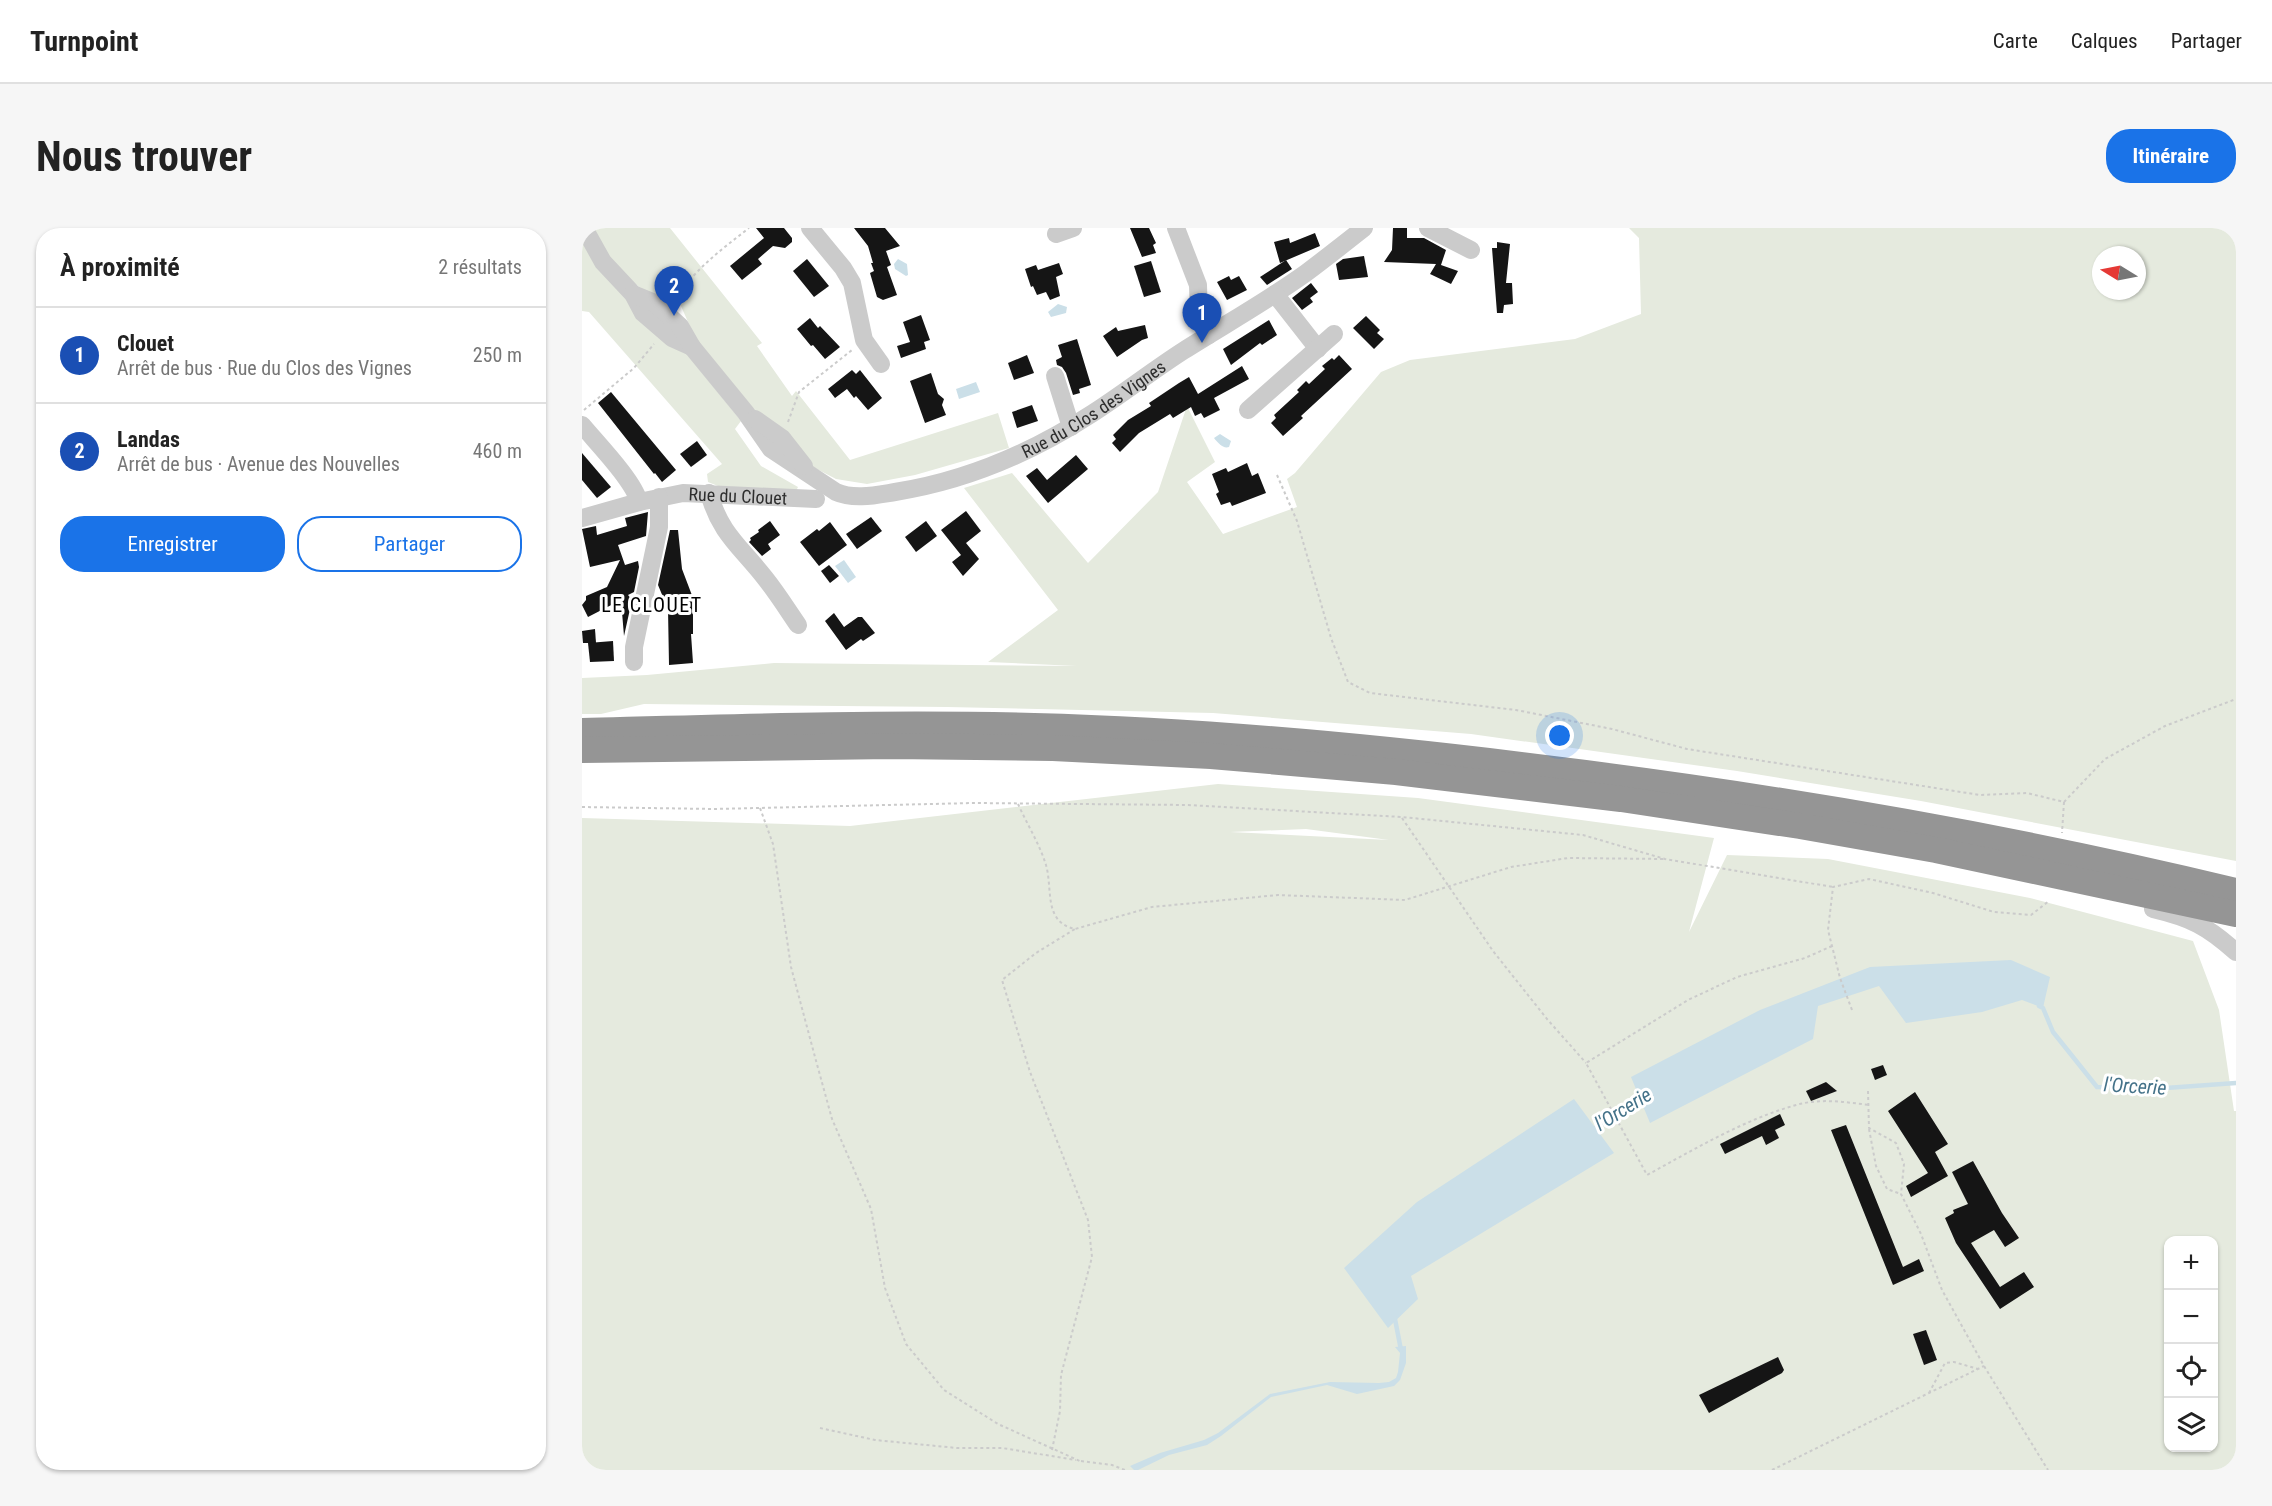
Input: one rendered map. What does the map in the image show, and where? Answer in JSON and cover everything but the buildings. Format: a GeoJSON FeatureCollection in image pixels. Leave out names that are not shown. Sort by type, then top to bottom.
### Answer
{"type":"FeatureCollection","features":[{"type":"Feature","properties":{"kind":"highway"},"geometry":{"type":"LineString","coordinates":[[582,731],[857,725],[1023,726],[1194,734],[1401,751],[1796,802],[2013,843],[2236,891]]}},
{"type":"Feature","properties":{"kind":"highway"},"geometry":{"type":"LineString","coordinates":[[582,750],[892,746],[1042,747],[1210,756],[1347,767],[1621,800],[1800,826],[2117,887],[2236,914]]}},
{"type":"Feature","properties":{"kind":"highway"},"geometry":{"type":"LineString","coordinates":[[582,757],[613,751]]}},
{"type":"Feature","properties":{"kind":"street"},"geometry":{"type":"LineString","coordinates":[[585,228],[603,262],[633,294],[643,313],[672,338],[692,347],[771,449],[810,475]]}},
{"type":"Feature","properties":{"kind":"street"},"geometry":{"type":"LineString","coordinates":[[810,228],[843,268],[852,283],[864,340],[882,364]]}},
{"type":"Feature","properties":{"kind":"street"},"geometry":{"type":"LineString","coordinates":[[1176,228],[1198,285],[1199,318],[1209,335]]}},
{"type":"Feature","properties":{"kind":"street","name":"Rue du Clos des Vignes"},"geometry":{"type":"LineString","coordinates":[[810,475],[836,492],[857,496],[920,487],[977,471],[1012,457],[1071,427],[1275,294],[1364,228]]}},
{"type":"Feature","properties":{"kind":"street"},"geometry":{"type":"LineString","coordinates":[[1428,228],[1471,250]]}},
{"type":"Feature","properties":{"kind":"street"},"geometry":{"type":"LineString","coordinates":[[1275,294],[1318,349]]}},
{"type":"Feature","properties":{"kind":"street"},"geometry":{"type":"LineString","coordinates":[[1248,410],[1334,334]]}},
{"type":"Feature","properties":{"kind":"street"},"geometry":{"type":"LineString","coordinates":[[1055,376],[1071,427]]}},
{"type":"Feature","properties":{"kind":"street"},"geometry":{"type":"LineString","coordinates":[[746,414],[782,438],[794,450],[810,475]]}},
{"type":"Feature","properties":{"kind":"street"},"geometry":{"type":"LineString","coordinates":[[582,425],[628,481],[638,495],[639,502]]}},
{"type":"Feature","properties":{"kind":"street","name":"Rue du Clouet"},"geometry":{"type":"LineString","coordinates":[[582,518],[659,497],[683,493],[816,499]]}},
{"type":"Feature","properties":{"kind":"street"},"geometry":{"type":"LineString","coordinates":[[709,493],[713,507],[730,539],[765,578],[798,625]]}},
{"type":"Feature","properties":{"kind":"street"},"geometry":{"type":"LineString","coordinates":[[634,663],[634,647],[659,527],[659,497]]}},
{"type":"Feature","properties":{"kind":"street"},"geometry":{"type":"LineString","coordinates":[[2117,887],[2132,903],[2184,916],[2212,931],[2236,952]]}},
{"type":"Feature","properties":{"kind":"path"},"geometry":{"type":"LineString","coordinates":[[674,304],[683,288],[702,265],[749,228]]}},
{"type":"Feature","properties":{"kind":"path"},"geometry":{"type":"LineString","coordinates":[[582,411],[634,368],[657,339]]}},
{"type":"Feature","properties":{"kind":"path"},"geometry":{"type":"LineString","coordinates":[[782,438],[789,430],[788,422],[799,392],[864,340]]}},
{"type":"Feature","properties":{"kind":"path"},"geometry":{"type":"LineString","coordinates":[[1277,475],[1296,521],[1331,638],[1348,682],[1370,693],[1516,710],[1612,729],[1687,748],[1980,795],[2026,793],[2064,802]]}},
{"type":"Feature","properties":{"kind":"path"},"geometry":{"type":"LineString","coordinates":[[2062,837],[2064,802],[2105,759],[2165,726],[2236,699]]}},
{"type":"Feature","properties":{"kind":"path"},"geometry":{"type":"LineString","coordinates":[[1018,804],[1047,866],[1049,895],[1057,920],[1065,927],[1075,929]]}},
{"type":"Feature","properties":{"kind":"path"},"geometry":{"type":"LineString","coordinates":[[582,807],[1188,805],[1402,817],[1584,835],[1665,860]]}},
{"type":"Feature","properties":{"kind":"path"},"geometry":{"type":"LineString","coordinates":[[760,808],[773,843],[791,967],[815,1057],[832,1119],[871,1209],[885,1287],[906,1344],[944,1390],[998,1424],[1082,1462]]}},
{"type":"Feature","properties":{"kind":"path"},"geometry":{"type":"LineString","coordinates":[[1402,817],[1500,960],[1586,1063],[1647,1175],[1742,1125],[1798,1105],[1835,1101],[1869,1105]]}},
{"type":"Feature","properties":{"kind":"path"},"geometry":{"type":"LineString","coordinates":[[1052,1450],[1060,1411],[1061,1375],[1092,1257],[1088,1220],[1030,1072],[1002,980],[1036,952],[1075,929],[1152,907],[1278,895],[1405,900],[1511,867],[1568,858],[1665,860],[1833,887],[1869,879],[1933,893],[1994,912],[2031,915],[2049,901]]}},
{"type":"Feature","properties":{"kind":"path"},"geometry":{"type":"LineString","coordinates":[[1833,887],[1828,930],[1840,978],[1852,1010]]}},
{"type":"Feature","properties":{"kind":"path"},"geometry":{"type":"LineString","coordinates":[[1586,1063],[1688,1000],[1737,977],[1805,958],[1832,946]]}},
{"type":"Feature","properties":{"kind":"path"},"geometry":{"type":"LineString","coordinates":[[1868,1090],[1869,1128],[1876,1166],[1887,1189],[1902,1194]]}},
{"type":"Feature","properties":{"kind":"path"},"geometry":{"type":"LineString","coordinates":[[1869,1128],[1896,1143],[1904,1164],[1902,1194],[1921,1234],[1942,1290],[1984,1366],[2048,1470]]}},
{"type":"Feature","properties":{"kind":"path"},"geometry":{"type":"LineString","coordinates":[[1929,1393],[1945,1363],[1954,1362],[1978,1369]]}},
{"type":"Feature","properties":{"kind":"path"},"geometry":{"type":"LineString","coordinates":[[1772,1470],[1984,1366]]}},
{"type":"Feature","properties":{"kind":"path"},"geometry":{"type":"LineString","coordinates":[[820,1428],[875,1440],[957,1448],[1002,1448],[1115,1466],[1125,1470]]}},
{"type":"Feature","properties":{"kind":"path"},"geometry":{"type":"LineString","coordinates":[[1112,1470],[1115,1466]]}},
{"type":"Feature","properties":{"kind":"shaded area"},"geometry":{"type":"Polygon","coordinates":[[[591,228],[670,228],[762,343],[757,346],[792,396],[796,391],[850,460],[998,413],[1009,448],[915,475],[867,484],[836,479],[813,467],[757,414],[695,338],[681,306],[668,291],[653,297],[633,282],[604,250],[591,228]]]}},
{"type":"Feature","properties":{"kind":"shaded area"},"geometry":{"type":"Polygon","coordinates":[[[1629,228],[2236,228],[2236,861],[1921,801],[1737,771],[1471,734],[1213,713],[947,707],[644,704],[601,714],[582,714],[582,678],[647,675],[774,663],[1077,666],[988,662],[1058,610],[964,488],[1012,473],[1088,563],[1158,492],[1187,406],[1215,462],[1187,482],[1223,534],[1297,507],[1287,479],[1295,473],[1381,372],[1410,360],[1575,339],[1641,314],[1639,238],[1629,228]]]}},
{"type":"Feature","properties":{"kind":"shaded area"},"geometry":{"type":"Polygon","coordinates":[[[582,239],[688,355],[741,421],[735,429],[761,466],[798,487],[796,491],[718,486],[708,482],[707,474],[722,464],[589,312],[582,311],[582,239]]]}},
{"type":"Feature","properties":{"kind":"shaded area"},"geometry":{"type":"Polygon","coordinates":[[[1218,784],[1418,798],[1714,838],[1689,932],[1727,855],[1828,859],[2030,898],[2193,941],[2219,1010],[2234,1111],[2236,1111],[2236,1470],[582,1470],[582,818],[850,826],[1218,784]],[[1306,829],[1230,832],[1389,840],[1306,829]]]}},
{"type":"Feature","properties":{"kind":"water"},"geometry":{"type":"Polygon","coordinates":[[[898,259],[907,264],[908,275],[895,269],[894,264],[898,259]]]}},
{"type":"Feature","properties":{"kind":"water"},"geometry":{"type":"Polygon","coordinates":[[[1058,304],[1067,307],[1066,313],[1051,317],[1048,312],[1058,304]]]}},
{"type":"Feature","properties":{"kind":"water"},"geometry":{"type":"Polygon","coordinates":[[[976,382],[980,392],[959,399],[956,389],[976,382]]]}},
{"type":"Feature","properties":{"kind":"water"},"geometry":{"type":"Polygon","coordinates":[[[1220,434],[1231,441],[1229,447],[1219,444],[1214,438],[1220,434]]]}},
{"type":"Feature","properties":{"kind":"water"},"geometry":{"type":"Polygon","coordinates":[[[844,560],[856,577],[848,583],[835,566],[844,560]]]}},
{"type":"Feature","properties":{"kind":"water"},"geometry":{"type":"Polygon","coordinates":[[[2011,960],[2050,977],[2043,1008],[2022,1000],[1982,1012],[1906,1023],[1879,986],[1818,1006],[1813,1039],[1650,1123],[1631,1077],[1760,1010],[1870,967],[2011,960]]]}},
{"type":"Feature","properties":{"kind":"water"},"geometry":{"type":"Polygon","coordinates":[[[1574,1099],[1614,1153],[1411,1276],[1418,1299],[1388,1328],[1344,1268],[1417,1202],[1574,1099]]]}},
{"type":"Feature","properties":{"kind":"water"},"geometry":{"type":"Polygon","coordinates":[[[1406,1346],[1406,1363],[1400,1380],[1394,1386],[1357,1394],[1327,1385],[1271,1397],[1207,1445],[1169,1455],[1138,1470],[1130,1466],[1218,1433],[1270,1394],[1330,1382],[1389,1382],[1396,1378],[1398,1372],[1400,1353],[1395,1347],[1406,1346]]]}},
{"type":"Feature","properties":{"kind":"waterway","name":"l'Orcerie"},"geometry":{"type":"LineString","coordinates":[[2039,1006],[2043,1008],[2053,1032],[2097,1087],[2166,1088],[2236,1083]]}},
{"type":"Feature","properties":{"kind":"waterway","name":"l'Orcerie"},"geometry":{"type":"LineString","coordinates":[[1591,1131],[1644,1096]]}},
{"type":"Feature","properties":{"kind":"waterway","name":"l'Orcerie"},"geometry":{"type":"LineString","coordinates":[[1394,1314],[1401,1350]]}},
{"type":"Feature","properties":{"kind":"place","name":"Landas"},"geometry":{"type":"Point","coordinates":[674,316]}},
{"type":"Feature","properties":{"kind":"place","name":"Clouet"},"geometry":{"type":"Point","coordinates":[1202,343]}},
{"type":"Feature","properties":{"kind":"district","name":"LE CLOUET"},"geometry":{"type":"Point","coordinates":[652,605]}}]}
